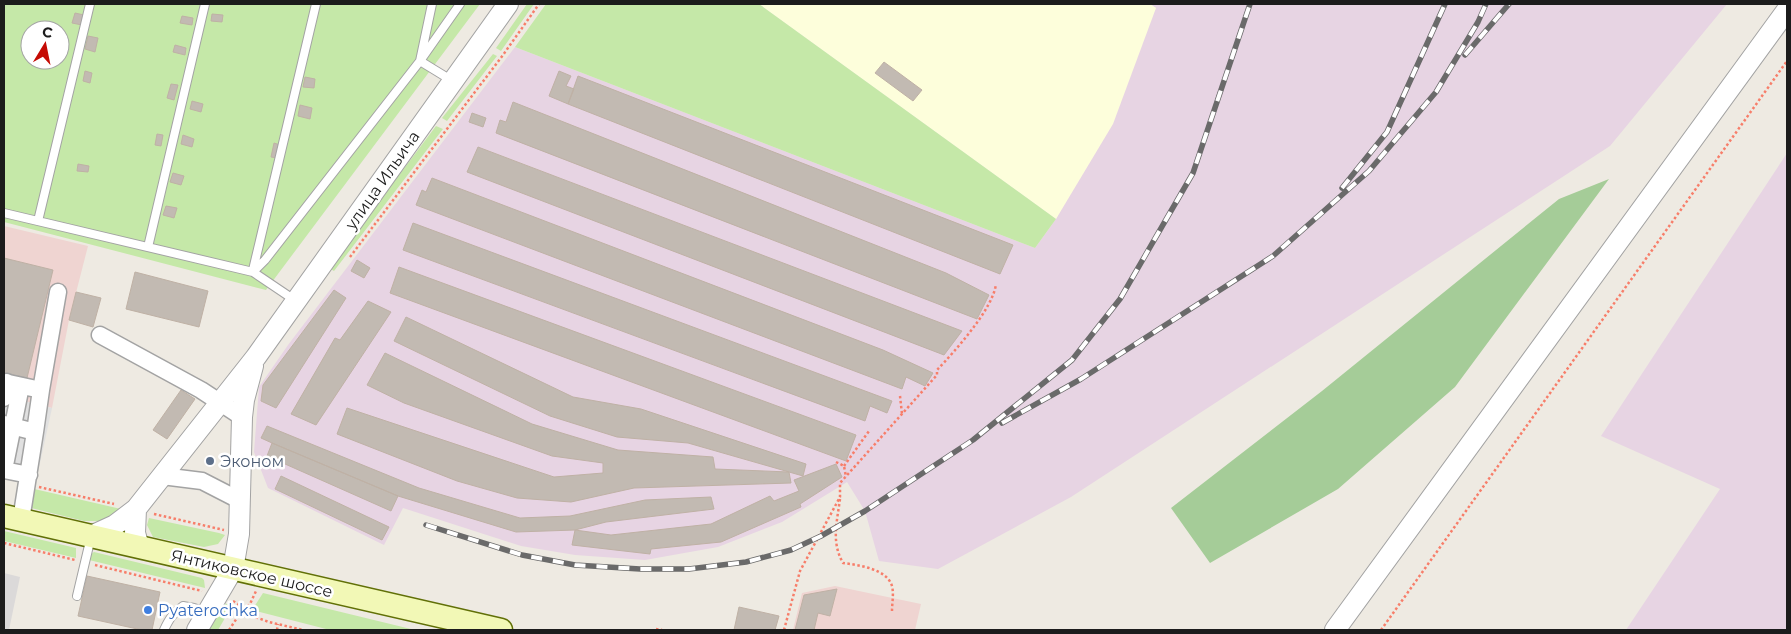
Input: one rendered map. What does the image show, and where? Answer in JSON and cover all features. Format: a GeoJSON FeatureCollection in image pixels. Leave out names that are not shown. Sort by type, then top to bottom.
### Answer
{"type":"FeatureCollection","features":[{"type":"Feature","properties":{"kind":"main road","name":"Янтиковское шоссе"},"geometry":{"type":"LineString","coordinates":[[12,518],[501,630]]}},
{"type":"Feature","properties":{"kind":"street","name":"улица Ильича"},"geometry":{"type":"LineString","coordinates":[[91,536],[115,525],[136,509],[220,403],[256,357],[508,4]]}},
{"type":"Feature","properties":{"kind":"street"},"geometry":{"type":"LineString","coordinates":[[1335,630],[1787,10]]}},
{"type":"Feature","properties":{"kind":"street"},"geometry":{"type":"LineString","coordinates":[[19,457],[4,431],[15,389],[58,292]]}},
{"type":"Feature","properties":{"kind":"street"},"geometry":{"type":"LineString","coordinates":[[100,335],[201,390],[242,416]]}},
{"type":"Feature","properties":{"kind":"street","name":"улица Ильича"},"geometry":{"type":"LineString","coordinates":[[234,569],[239,534],[242,416],[249,378],[256,357]]}},
{"type":"Feature","properties":{"kind":"street"},"geometry":{"type":"LineString","coordinates":[[15,389],[38,409]]}},
{"type":"Feature","properties":{"kind":"street"},"geometry":{"type":"LineString","coordinates":[[15,389],[38,409]]}},
{"type":"Feature","properties":{"kind":"street"},"geometry":{"type":"LineString","coordinates":[[12,518],[19,457],[15,389]]}},
{"type":"Feature","properties":{"kind":"street"},"geometry":{"type":"LineString","coordinates":[[15,389],[19,457]]}},
{"type":"Feature","properties":{"kind":"street"},"geometry":{"type":"LineString","coordinates":[[19,457],[38,409]]}},
{"type":"Feature","properties":{"kind":"street"},"geometry":{"type":"LineString","coordinates":[[162,476],[197,480],[239,500]]}},
{"type":"Feature","properties":{"kind":"street"},"geometry":{"type":"LineString","coordinates":[[136,509],[135,533],[140,547]]}},
{"type":"Feature","properties":{"kind":"street"},"geometry":{"type":"LineString","coordinates":[[197,630],[234,569]]}},
{"type":"Feature","properties":{"kind":"lane"},"geometry":{"type":"LineString","coordinates":[[38,221],[90,4]]}},
{"type":"Feature","properties":{"kind":"lane"},"geometry":{"type":"LineString","coordinates":[[148,248],[205,4]]}},
{"type":"Feature","properties":{"kind":"lane"},"geometry":{"type":"LineString","coordinates":[[253,272],[316,4]]}},
{"type":"Feature","properties":{"kind":"lane"},"geometry":{"type":"LineString","coordinates":[[420,61],[432,4]]}},
{"type":"Feature","properties":{"kind":"lane"},"geometry":{"type":"LineString","coordinates":[[253,272],[265,260],[420,61],[460,4]]}},
{"type":"Feature","properties":{"kind":"lane"},"geometry":{"type":"LineString","coordinates":[[420,61],[452,81]]}},
{"type":"Feature","properties":{"kind":"lane"},"geometry":{"type":"LineString","coordinates":[[4,213],[253,272],[296,301]]}},
{"type":"Feature","properties":{"kind":"lane"},"geometry":{"type":"LineString","coordinates":[[77,596],[91,536]]}},
{"type":"Feature","properties":{"kind":"lane"},"geometry":{"type":"LineString","coordinates":[[164,630],[174,612],[183,606],[208,613]]}},
{"type":"Feature","properties":{"kind":"path"},"geometry":{"type":"LineString","coordinates":[[348,259],[503,56],[539,4]]}},
{"type":"Feature","properties":{"kind":"path"},"geometry":{"type":"LineString","coordinates":[[1381,630],[1787,61]]}},
{"type":"Feature","properties":{"kind":"path"},"geometry":{"type":"LineString","coordinates":[[892,611],[893,591],[891,584],[884,575],[856,565],[843,563],[837,553],[835,538],[840,484],[938,375],[937,370],[986,310],[995,293],[996,284]]}},
{"type":"Feature","properties":{"kind":"path"},"geometry":{"type":"LineString","coordinates":[[900,396],[902,414]]}},
{"type":"Feature","properties":{"kind":"path"},"geometry":{"type":"LineString","coordinates":[[846,476],[844,466],[869,431]]}},
{"type":"Feature","properties":{"kind":"path"},"geometry":{"type":"LineString","coordinates":[[836,462],[844,466]]}},
{"type":"Feature","properties":{"kind":"path"},"geometry":{"type":"LineString","coordinates":[[784,630],[800,571],[840,498]]}},
{"type":"Feature","properties":{"kind":"path"},"geometry":{"type":"LineString","coordinates":[[4,543],[219,595],[238,604],[241,612]]}},
{"type":"Feature","properties":{"kind":"path"},"geometry":{"type":"LineString","coordinates":[[229,630],[241,612],[250,604],[256,591]]}},
{"type":"Feature","properties":{"kind":"path"},"geometry":{"type":"LineString","coordinates":[[241,612],[303,630]]}},
{"type":"Feature","properties":{"kind":"path"},"geometry":{"type":"LineString","coordinates":[[277,630],[278,624]]}},
{"type":"Feature","properties":{"kind":"path"},"geometry":{"type":"LineString","coordinates":[[656,629],[662,630]]}},
{"type":"Feature","properties":{"kind":"shaded area"},"geometry":{"type":"Polygon","coordinates":[[[759,4],[1150,4],[1156,8],[1113,124],[1056,219],[759,4]]]}},
{"type":"Feature","properties":{"kind":"shaded area"},"geometry":{"type":"Polygon","coordinates":[[[1150,4],[1727,4],[1610,146],[1071,497],[938,569],[879,561],[865,511],[847,482],[782,522],[718,547],[645,560],[575,555],[521,546],[403,508],[384,545],[268,488],[254,452],[259,387],[288,345],[515,47],[1035,248],[1056,219],[1156,8],[1150,4]]]}},
{"type":"Feature","properties":{"kind":"shaded area"},"geometry":{"type":"Polygon","coordinates":[[[1787,153],[1787,630],[1626,630],[1720,489],[1601,436],[1787,153]]]}},
{"type":"Feature","properties":{"kind":"shaded area"},"geometry":{"type":"Polygon","coordinates":[[[4,226],[88,246],[69,320],[52,408],[4,396],[4,226]]]}},
{"type":"Feature","properties":{"kind":"shaded area"},"geometry":{"type":"Polygon","coordinates":[[[4,396],[52,408],[36,481],[4,474],[4,396]]]}},
{"type":"Feature","properties":{"kind":"shaded area"},"geometry":{"type":"Polygon","coordinates":[[[4,573],[20,577],[9,630],[4,630],[4,573]]]}},
{"type":"Feature","properties":{"kind":"shaded area"},"geometry":{"type":"Polygon","coordinates":[[[835,586],[921,604],[915,630],[793,630],[802,593],[835,586]]]}},
{"type":"Feature","properties":{"kind":"green space"},"geometry":{"type":"Polygon","coordinates":[[[4,4],[480,4],[266,290],[4,222],[4,4]]]}},
{"type":"Feature","properties":{"kind":"green space"},"geometry":{"type":"Polygon","coordinates":[[[527,4],[534,4],[501,51],[496,48],[527,4]]]}},
{"type":"Feature","properties":{"kind":"green space"},"geometry":{"type":"Polygon","coordinates":[[[546,4],[759,4],[1056,219],[1035,248],[515,47],[546,4]]]}},
{"type":"Feature","properties":{"kind":"green space"},"geometry":{"type":"Polygon","coordinates":[[[493,54],[497,56],[447,121],[442,118],[493,54]]]}},
{"type":"Feature","properties":{"kind":"green space"},"geometry":{"type":"Polygon","coordinates":[[[436,126],[443,129],[334,271],[329,268],[436,126]]]}},
{"type":"Feature","properties":{"kind":"green space"},"geometry":{"type":"Polygon","coordinates":[[[1609,179],[1455,387],[1338,489],[1210,563],[1171,508],[1322,391],[1559,199],[1609,179]]]}},
{"type":"Feature","properties":{"kind":"green space"},"geometry":{"type":"Polygon","coordinates":[[[30,488],[121,509],[110,521],[84,521],[27,507],[30,488]]]}},
{"type":"Feature","properties":{"kind":"green space"},"geometry":{"type":"Polygon","coordinates":[[[149,518],[225,535],[218,544],[204,547],[153,537],[147,525],[149,518]]]}},
{"type":"Feature","properties":{"kind":"green space"},"geometry":{"type":"Polygon","coordinates":[[[4,531],[76,548],[76,558],[4,541],[4,531]]]}},
{"type":"Feature","properties":{"kind":"green space"},"geometry":{"type":"Polygon","coordinates":[[[94,552],[202,578],[205,588],[89,560],[94,552]]]}},
{"type":"Feature","properties":{"kind":"green space"},"geometry":{"type":"Polygon","coordinates":[[[263,593],[415,630],[330,630],[252,610],[263,593]]]}},
{"type":"Feature","properties":{"kind":"green space"},"geometry":{"type":"Polygon","coordinates":[[[224,603],[232,606],[218,630],[206,630],[224,603]]]}},
{"type":"Feature","properties":{"kind":"building"},"geometry":{"type":"Polygon","coordinates":[[[75,13],[84,15],[82,25],[72,23],[75,13]]]}},
{"type":"Feature","properties":{"kind":"building"},"geometry":{"type":"Polygon","coordinates":[[[212,14],[223,15],[222,22],[211,21],[212,14]]]}},
{"type":"Feature","properties":{"kind":"building"},"geometry":{"type":"Polygon","coordinates":[[[182,16],[193,18],[192,25],[180,23],[182,16]]]}},
{"type":"Feature","properties":{"kind":"building"},"geometry":{"type":"Polygon","coordinates":[[[88,36],[98,38],[95,52],[85,49],[88,36]]]}},
{"type":"Feature","properties":{"kind":"building"},"geometry":{"type":"Polygon","coordinates":[[[175,45],[186,48],[185,55],[173,52],[175,45]]]}},
{"type":"Feature","properties":{"kind":"building"},"geometry":{"type":"Polygon","coordinates":[[[884,62],[922,90],[913,101],[875,73],[884,62]]]}},
{"type":"Feature","properties":{"kind":"building"},"geometry":{"type":"Polygon","coordinates":[[[85,71],[92,73],[90,83],[83,81],[85,71]]]}},
{"type":"Feature","properties":{"kind":"building"},"geometry":{"type":"Polygon","coordinates":[[[559,71],[571,76],[566,86],[574,89],[568,104],[549,96],[559,71]]]}},
{"type":"Feature","properties":{"kind":"building"},"geometry":{"type":"Polygon","coordinates":[[[578,76],[1013,245],[1000,274],[568,104],[578,76]]]}},
{"type":"Feature","properties":{"kind":"building"},"geometry":{"type":"Polygon","coordinates":[[[305,77],[315,79],[314,88],[303,87],[305,77]]]}},
{"type":"Feature","properties":{"kind":"building"},"geometry":{"type":"Polygon","coordinates":[[[171,84],[178,85],[174,100],[167,98],[171,84]]]}},
{"type":"Feature","properties":{"kind":"building"},"geometry":{"type":"Polygon","coordinates":[[[192,101],[203,104],[201,112],[190,109],[192,101]]]}},
{"type":"Feature","properties":{"kind":"building"},"geometry":{"type":"Polygon","coordinates":[[[513,102],[946,273],[989,295],[977,319],[496,133],[500,120],[506,122],[513,102]]]}},
{"type":"Feature","properties":{"kind":"building"},"geometry":{"type":"Polygon","coordinates":[[[300,105],[312,108],[310,119],[298,116],[300,105]]]}},
{"type":"Feature","properties":{"kind":"building"},"geometry":{"type":"Polygon","coordinates":[[[472,113],[486,118],[483,127],[469,122],[472,113]]]}},
{"type":"Feature","properties":{"kind":"building"},"geometry":{"type":"Polygon","coordinates":[[[157,134],[163,135],[161,146],[155,145],[157,134]]]}},
{"type":"Feature","properties":{"kind":"building"},"geometry":{"type":"Polygon","coordinates":[[[183,135],[194,139],[192,147],[181,144],[183,135]]]}},
{"type":"Feature","properties":{"kind":"building"},"geometry":{"type":"Polygon","coordinates":[[[274,143],[280,145],[277,158],[271,157],[274,143]]]}},
{"type":"Feature","properties":{"kind":"building"},"geometry":{"type":"Polygon","coordinates":[[[478,147],[962,331],[944,355],[467,172],[478,147]]]}},
{"type":"Feature","properties":{"kind":"building"},"geometry":{"type":"Polygon","coordinates":[[[78,164],[89,166],[88,172],[77,171],[78,164]]]}},
{"type":"Feature","properties":{"kind":"building"},"geometry":{"type":"Polygon","coordinates":[[[173,173],[184,176],[181,185],[170,182],[173,173]]]}},
{"type":"Feature","properties":{"kind":"building"},"geometry":{"type":"Polygon","coordinates":[[[432,178],[883,350],[933,373],[925,386],[906,377],[902,389],[416,205],[422,190],[426,192],[432,178]]]}},
{"type":"Feature","properties":{"kind":"building"},"geometry":{"type":"Polygon","coordinates":[[[166,206],[177,208],[174,218],[163,215],[166,206]]]}},
{"type":"Feature","properties":{"kind":"building"},"geometry":{"type":"Polygon","coordinates":[[[413,223],[892,401],[887,413],[870,406],[865,421],[403,250],[413,223]]]}},
{"type":"Feature","properties":{"kind":"building"},"geometry":{"type":"Polygon","coordinates":[[[4,258],[53,270],[27,378],[4,373],[4,258]]]}},
{"type":"Feature","properties":{"kind":"building"},"geometry":{"type":"Polygon","coordinates":[[[357,260],[370,268],[364,278],[351,271],[357,260]]]}},
{"type":"Feature","properties":{"kind":"building"},"geometry":{"type":"Polygon","coordinates":[[[399,267],[856,435],[846,461],[390,293],[399,267]]]}},
{"type":"Feature","properties":{"kind":"building"},"geometry":{"type":"Polygon","coordinates":[[[135,272],[208,291],[199,327],[126,309],[135,272]]]}},
{"type":"Feature","properties":{"kind":"building"},"geometry":{"type":"Polygon","coordinates":[[[334,290],[346,298],[276,408],[261,401],[263,385],[334,290]]]}},
{"type":"Feature","properties":{"kind":"building"},"geometry":{"type":"Polygon","coordinates":[[[76,292],[101,298],[93,327],[69,320],[76,292]]]}},
{"type":"Feature","properties":{"kind":"building"},"geometry":{"type":"Polygon","coordinates":[[[368,301],[391,312],[316,425],[291,414],[335,338],[340,340],[368,301]]]}},
{"type":"Feature","properties":{"kind":"building"},"geometry":{"type":"Polygon","coordinates":[[[406,317],[573,397],[641,409],[806,464],[803,476],[688,443],[617,437],[550,416],[394,341],[406,317]]]}},
{"type":"Feature","properties":{"kind":"building"},"geometry":{"type":"Polygon","coordinates":[[[385,353],[532,424],[618,450],[713,457],[715,469],[789,472],[791,483],[634,488],[571,502],[517,498],[457,481],[337,434],[347,408],[554,477],[603,473],[603,463],[552,456],[404,403],[367,385],[385,353]]]}},
{"type":"Feature","properties":{"kind":"building"},"geometry":{"type":"Polygon","coordinates":[[[181,390],[195,399],[167,439],[153,430],[181,390]]]}},
{"type":"Feature","properties":{"kind":"building"},"geometry":{"type":"Polygon","coordinates":[[[267,426],[419,488],[520,518],[570,516],[645,500],[711,497],[714,509],[606,522],[575,530],[516,532],[398,496],[272,443],[261,438],[267,426]]]}},
{"type":"Feature","properties":{"kind":"building"},"geometry":{"type":"Polygon","coordinates":[[[272,443],[398,496],[391,511],[267,456],[272,443]]]}},
{"type":"Feature","properties":{"kind":"building"},"geometry":{"type":"Polygon","coordinates":[[[836,464],[842,477],[800,504],[801,507],[721,542],[651,549],[650,554],[572,545],[575,530],[611,535],[711,524],[770,496],[774,501],[799,491],[794,480],[836,464]]]}},
{"type":"Feature","properties":{"kind":"building"},"geometry":{"type":"Polygon","coordinates":[[[281,476],[389,527],[382,540],[275,489],[281,476]]]}},
{"type":"Feature","properties":{"kind":"building"},"geometry":{"type":"Polygon","coordinates":[[[87,576],[160,592],[152,630],[142,630],[78,616],[87,576]]]}},
{"type":"Feature","properties":{"kind":"building"},"geometry":{"type":"Polygon","coordinates":[[[837,589],[830,616],[818,613],[814,630],[795,630],[804,595],[837,589]]]}},
{"type":"Feature","properties":{"kind":"building"},"geometry":{"type":"Polygon","coordinates":[[[739,607],[779,616],[775,630],[734,630],[739,607]]]}},
{"type":"Feature","properties":{"kind":"railway"},"geometry":{"type":"LineString","coordinates":[[426,525],[522,555],[575,565],[640,569],[689,569],[746,562],[791,550],[821,536],[865,511],[973,440],[1072,360],[1120,299],[1193,173],[1250,4]]}},
{"type":"Feature","properties":{"kind":"railway"},"geometry":{"type":"LineString","coordinates":[[1342,188],[1387,132],[1445,4]]}},
{"type":"Feature","properties":{"kind":"railway"},"geometry":{"type":"LineString","coordinates":[[1002,423],[1081,379],[1273,256],[1369,171],[1436,92],[1478,22],[1486,4]]}},
{"type":"Feature","properties":{"kind":"railway"},"geometry":{"type":"LineString","coordinates":[[1465,55],[1509,4]]}},
{"type":"Feature","properties":{"kind":"place","name":"Эконом"},"geometry":{"type":"Point","coordinates":[210,461]}},
{"type":"Feature","properties":{"kind":"place","name":"Pyaterochka"},"geometry":{"type":"Point","coordinates":[148,610]}}]}
